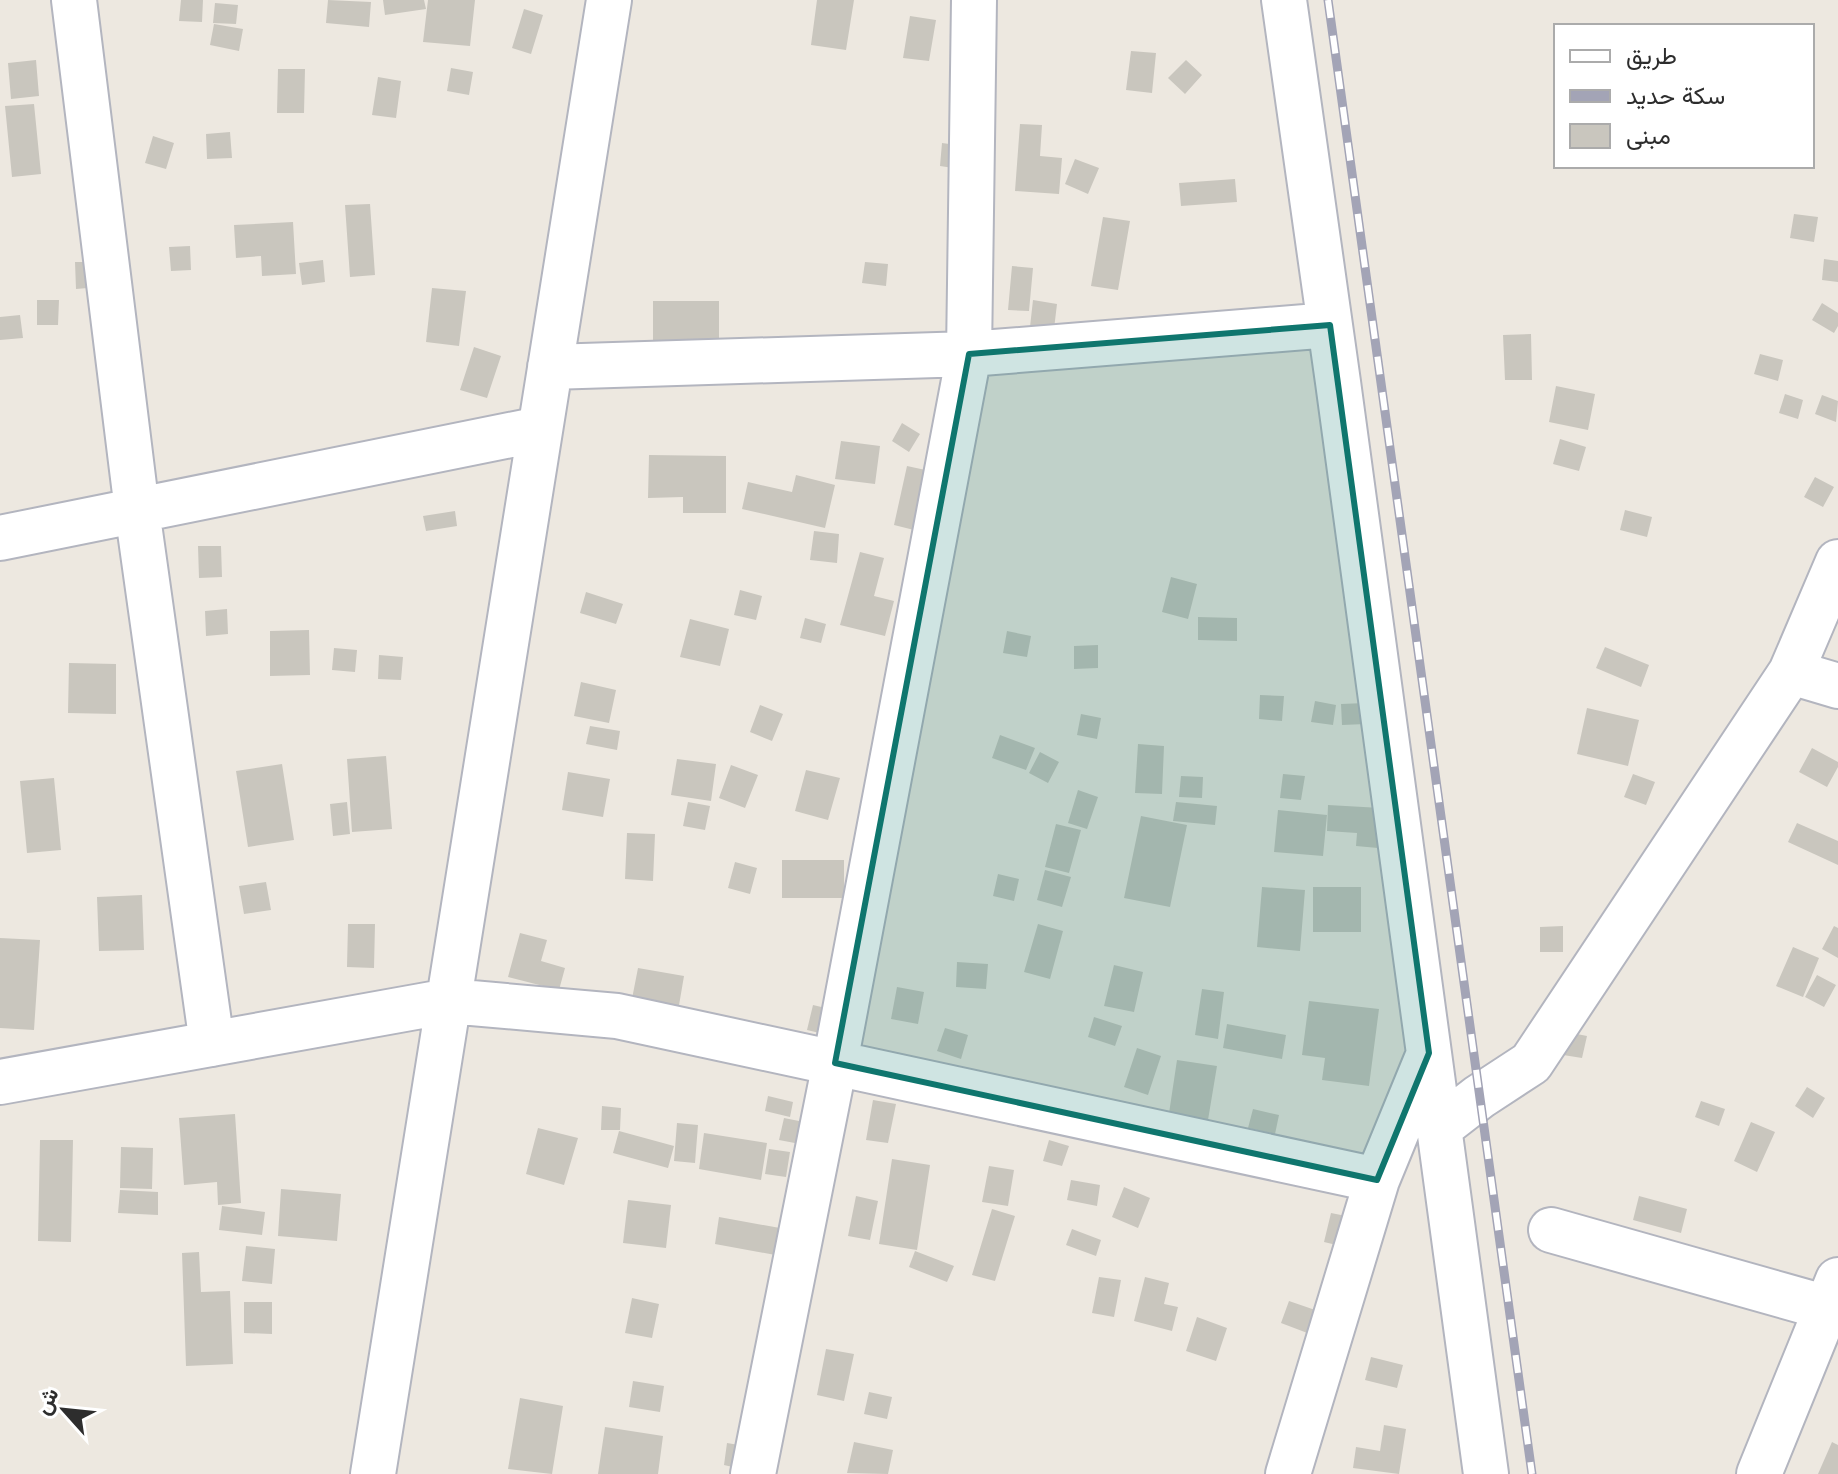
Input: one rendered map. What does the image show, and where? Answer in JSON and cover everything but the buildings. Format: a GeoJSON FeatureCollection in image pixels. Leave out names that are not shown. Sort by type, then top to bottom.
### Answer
{"type":"FeatureCollection","features":[{"type":"Feature","properties":{"kind":"street"},"geometry":{"type":"LineString","coordinates":[[74,0],[137,510],[212,1044]]}},
{"type":"Feature","properties":{"kind":"street"},"geometry":{"type":"LineString","coordinates":[[373,1474],[609,0]]}},
{"type":"Feature","properties":{"kind":"street"},"geometry":{"type":"LineString","coordinates":[[753,1474],[835,1063],[969,354],[974,0]]}},
{"type":"Feature","properties":{"kind":"street"},"geometry":{"type":"LineString","coordinates":[[1284,0],[1486,1474]]}},
{"type":"Feature","properties":{"kind":"street"},"geometry":{"type":"LineString","coordinates":[[550,367],[969,354],[1330,325]]}},
{"type":"Feature","properties":{"kind":"street"},"geometry":{"type":"LineString","coordinates":[[0,538],[540,429]]}},
{"type":"Feature","properties":{"kind":"street"},"geometry":{"type":"LineString","coordinates":[[1439,1128],[1531,1063],[1791,672],[1838,562]]}},
{"type":"Feature","properties":{"kind":"street"},"geometry":{"type":"LineString","coordinates":[[1791,672],[1838,686]]}},
{"type":"Feature","properties":{"kind":"street"},"geometry":{"type":"LineString","coordinates":[[0,1082],[449,1001],[617,1016],[1377,1180]]}},
{"type":"Feature","properties":{"kind":"street"},"geometry":{"type":"LineString","coordinates":[[1288,1474],[1377,1180],[1429,1053]]}},
{"type":"Feature","properties":{"kind":"street"},"geometry":{"type":"LineString","coordinates":[[1551,1230],[1834,1300],[1759,1474]]}},
{"type":"Feature","properties":{"kind":"highlighted area"},"geometry":{"type":"Polygon","coordinates":[[[1330,325],[1429,1053],[1377,1180],[835,1063],[969,354],[1330,325]]]}},
{"type":"Feature","properties":{"kind":"railway"},"geometry":{"type":"LineString","coordinates":[[1328,0],[1532,1474]]}}]}
